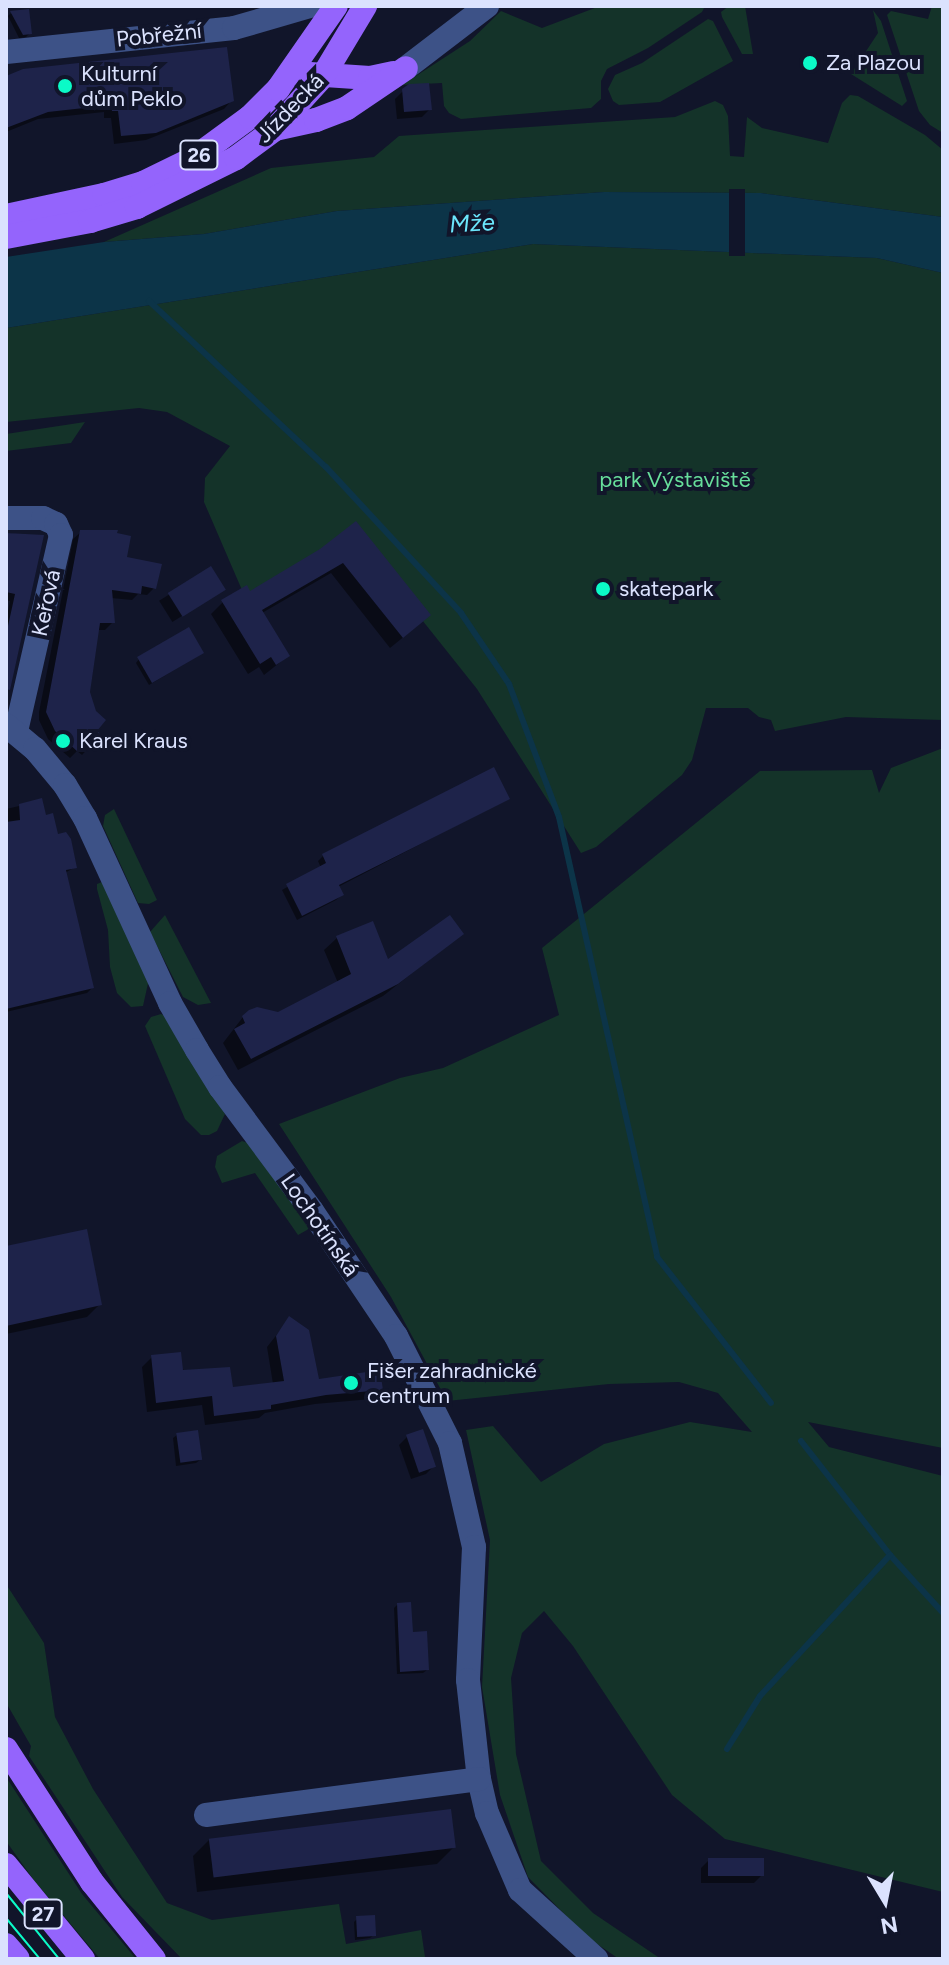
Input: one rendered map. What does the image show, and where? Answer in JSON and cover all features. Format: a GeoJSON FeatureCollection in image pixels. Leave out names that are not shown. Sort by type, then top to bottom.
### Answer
{"type":"FeatureCollection","features":[{"type":"Feature","properties":{"kind":"main road","name":"Jízdecká"},"geometry":{"type":"LineString","coordinates":[[6,216],[104,195],[172,171],[215,144],[250,117],[293,71],[336,6]]}},
{"type":"Feature","properties":{"kind":"main road","name":"Jízdecká"},"geometry":{"type":"LineString","coordinates":[[6,237],[90,221],[137,207],[205,176],[275,129],[323,76],[365,6]]}},
{"type":"Feature","properties":{"kind":"main road"},"geometry":{"type":"LineString","coordinates":[[348,38],[354,52],[368,65],[406,68]]}},
{"type":"Feature","properties":{"kind":"main road"},"geometry":{"type":"LineString","coordinates":[[293,71],[370,78],[406,68]]}},
{"type":"Feature","properties":{"kind":"main road"},"geometry":{"type":"LineString","coordinates":[[275,129],[316,120],[347,108],[406,68]]}},
{"type":"Feature","properties":{"kind":"main road"},"geometry":{"type":"LineString","coordinates":[[6,1749],[92,1882],[154,1959]]}},
{"type":"Feature","properties":{"kind":"main road","name":"27"},"geometry":{"type":"LineString","coordinates":[[6,1865],[83,1959]]}},
{"type":"Feature","properties":{"kind":"main road","name":"27"},"geometry":{"type":"LineString","coordinates":[[6,1945],[18,1959]]}},
{"type":"Feature","properties":{"kind":"street","name":"Pobřežní"},"geometry":{"type":"LineString","coordinates":[[7,48],[310,6]]}},
{"type":"Feature","properties":{"kind":"street"},"geometry":{"type":"LineString","coordinates":[[406,68],[487,6]]}},
{"type":"Feature","properties":{"kind":"street","name":"Keřová"},"geometry":{"type":"LineString","coordinates":[[6,518],[43,518],[56,524],[61,535],[11,729]]}},
{"type":"Feature","properties":{"kind":"street","name":"Lochotínská"},"geometry":{"type":"LineString","coordinates":[[11,729],[65,785],[85,818],[170,1003],[197,1050],[220,1087],[312,1211],[396,1336],[450,1443],[474,1547],[468,1680],[479,1779],[487,1813],[520,1890],[596,1959]]}},
{"type":"Feature","properties":{"kind":"street"},"geometry":{"type":"LineString","coordinates":[[206,1815],[479,1779]]}},
{"type":"Feature","properties":{"kind":"green space"},"geometry":{"type":"Polygon","coordinates":[[[600,6],[705,6],[702,12],[648,48],[607,69],[601,81],[601,99],[591,108],[461,119],[449,113],[444,106],[442,83],[402,85],[470,41],[501,11],[542,28],[600,6]]]}},
{"type":"Feature","properties":{"kind":"green space"},"geometry":{"type":"Polygon","coordinates":[[[729,6],[745,6],[753,54],[742,54],[722,17],[721,12],[729,6]]]}},
{"type":"Feature","properties":{"kind":"green space"},"geometry":{"type":"Polygon","coordinates":[[[932,6],[943,6],[943,133],[930,125],[919,111],[887,15],[891,11],[928,19],[932,6]]]}},
{"type":"Feature","properties":{"kind":"green space"},"geometry":{"type":"Polygon","coordinates":[[[873,10],[881,21],[907,101],[902,106],[851,74],[878,33],[873,10]]]}},
{"type":"Feature","properties":{"kind":"green space"},"geometry":{"type":"Polygon","coordinates":[[[708,19],[713,21],[733,61],[660,102],[619,105],[613,101],[608,89],[615,75],[642,63],[708,19]]]}},
{"type":"Feature","properties":{"kind":"green space"},"geometry":{"type":"Polygon","coordinates":[[[850,95],[858,96],[925,135],[943,150],[943,217],[761,193],[604,192],[337,211],[204,234],[104,242],[271,168],[374,157],[399,136],[675,117],[715,101],[723,105],[728,116],[730,156],[744,157],[747,117],[762,128],[828,143],[842,103],[850,95]]]}},
{"type":"Feature","properties":{"kind":"green space","name":"park Výstaviště"},"geometry":{"type":"Polygon","coordinates":[[[533,244],[877,258],[943,273],[943,720],[846,717],[775,731],[771,720],[759,717],[748,708],[706,708],[692,760],[682,775],[596,847],[581,853],[477,689],[352,532],[245,597],[204,502],[205,478],[230,446],[167,412],[139,408],[6,422],[6,328],[533,244]]]}},
{"type":"Feature","properties":{"kind":"green space"},"geometry":{"type":"Polygon","coordinates":[[[85,422],[71,443],[6,451],[6,434],[85,422]]]}},
{"type":"Feature","properties":{"kind":"green space"},"geometry":{"type":"Polygon","coordinates":[[[943,748],[943,1448],[808,1422],[829,1447],[943,1476],[943,1892],[725,1839],[672,1795],[573,1646],[544,1611],[522,1633],[511,1678],[516,1754],[541,1861],[593,1913],[661,1959],[619,1959],[587,1937],[528,1877],[500,1795],[482,1687],[490,1540],[466,1430],[493,1426],[541,1482],[604,1444],[690,1422],[752,1432],[718,1393],[679,1382],[609,1384],[447,1401],[391,1297],[279,1124],[400,1078],[443,1068],[559,1015],[542,948],[760,771],[872,770],[879,793],[891,768],[943,748]]]}},
{"type":"Feature","properties":{"kind":"green space"},"geometry":{"type":"Polygon","coordinates":[[[114,809],[157,900],[149,904],[138,903],[103,826],[105,815],[114,809]]]}},
{"type":"Feature","properties":{"kind":"green space"},"geometry":{"type":"Polygon","coordinates":[[[102,882],[149,979],[143,1006],[131,1007],[117,993],[110,967],[108,930],[97,889],[97,884],[102,882]]]}},
{"type":"Feature","properties":{"kind":"green space"},"geometry":{"type":"Polygon","coordinates":[[[165,915],[211,1003],[198,1005],[183,997],[150,932],[165,915]]]}},
{"type":"Feature","properties":{"kind":"green space"},"geometry":{"type":"Polygon","coordinates":[[[161,1014],[172,1019],[225,1114],[217,1131],[209,1135],[201,1135],[185,1119],[145,1026],[151,1017],[161,1014]]]}},
{"type":"Feature","properties":{"kind":"green space"},"geometry":{"type":"Polygon","coordinates":[[[242,1141],[251,1144],[310,1227],[307,1230],[298,1235],[255,1173],[222,1183],[215,1167],[217,1156],[242,1141]]]}},
{"type":"Feature","properties":{"kind":"green space"},"geometry":{"type":"Polygon","coordinates":[[[6,1584],[44,1643],[55,1717],[93,1789],[167,1903],[212,1920],[339,1904],[346,1944],[421,1930],[425,1957],[182,1959],[122,1897],[29,1756],[31,1746],[8,1706],[6,1584]]]}},
{"type":"Feature","properties":{"kind":"green space"},"geometry":{"type":"Polygon","coordinates":[[[6,1777],[82,1894],[136,1959],[100,1959],[33,1879],[6,1841],[6,1777]]]}},
{"type":"Feature","properties":{"kind":"water","name":"Mže"},"geometry":{"type":"Polygon","coordinates":[[[604,192],[761,193],[943,217],[943,273],[877,258],[533,244],[6,328],[6,257],[104,242],[204,234],[337,211],[604,192]]]}},
{"type":"Feature","properties":{"kind":"pier"},"geometry":{"type":"Polygon","coordinates":[[[729,189],[745,189],[745,256],[729,256],[729,189]]]}},
{"type":"Feature","properties":{"kind":"building"},"geometry":{"type":"Polygon","coordinates":[[[29,9],[32,34],[23,35],[10,11],[29,9]]]}},
{"type":"Feature","properties":{"kind":"building"},"geometry":{"type":"Polygon","coordinates":[[[227,47],[234,101],[156,133],[121,136],[118,111],[112,111],[111,105],[48,112],[6,128],[6,76],[23,69],[227,47]]]}},
{"type":"Feature","properties":{"kind":"building"},"geometry":{"type":"Polygon","coordinates":[[[429,83],[432,110],[404,112],[402,89],[409,84],[429,83]]]}},
{"type":"Feature","properties":{"kind":"building"},"geometry":{"type":"Polygon","coordinates":[[[356,521],[431,615],[403,638],[343,563],[262,610],[290,656],[276,665],[271,657],[260,664],[221,600],[247,585],[250,591],[320,549],[356,521]]]}},
{"type":"Feature","properties":{"kind":"building"},"geometry":{"type":"Polygon","coordinates":[[[80,530],[118,530],[117,533],[131,536],[127,557],[162,564],[156,589],[142,586],[141,594],[112,590],[115,623],[100,623],[90,692],[96,711],[106,720],[97,731],[103,736],[90,749],[85,745],[78,752],[55,731],[46,712],[80,530]]]}},
{"type":"Feature","properties":{"kind":"building"},"geometry":{"type":"Polygon","coordinates":[[[6,533],[44,535],[10,690],[6,689],[6,635],[15,594],[6,592],[6,533]]]}},
{"type":"Feature","properties":{"kind":"building"},"geometry":{"type":"Polygon","coordinates":[[[211,566],[226,590],[183,617],[168,593],[211,566]]]}},
{"type":"Feature","properties":{"kind":"building"},"geometry":{"type":"Polygon","coordinates":[[[189,627],[204,653],[152,683],[137,657],[189,627]]]}},
{"type":"Feature","properties":{"kind":"building"},"geometry":{"type":"Polygon","coordinates":[[[494,767],[510,799],[339,885],[344,895],[302,916],[286,884],[326,863],[322,854],[494,767]]]}},
{"type":"Feature","properties":{"kind":"building"},"geometry":{"type":"Polygon","coordinates":[[[42,798],[46,815],[53,813],[58,834],[66,832],[71,839],[77,868],[66,870],[94,988],[6,1009],[6,822],[20,820],[19,804],[42,798]]]}},
{"type":"Feature","properties":{"kind":"building"},"geometry":{"type":"Polygon","coordinates":[[[450,915],[464,934],[398,984],[251,1059],[234,1029],[245,1023],[242,1016],[249,1010],[257,1007],[278,1012],[351,974],[336,936],[373,921],[388,959],[450,915]]]}},
{"type":"Feature","properties":{"kind":"building"},"geometry":{"type":"Polygon","coordinates":[[[87,1229],[102,1305],[6,1326],[6,1246],[87,1229]]]}},
{"type":"Feature","properties":{"kind":"building"},"geometry":{"type":"Polygon","coordinates":[[[289,1316],[309,1330],[319,1379],[380,1370],[383,1390],[326,1395],[271,1405],[271,1409],[214,1416],[212,1396],[156,1403],[151,1355],[181,1352],[183,1370],[230,1367],[233,1387],[284,1381],[276,1336],[289,1316]]]}},
{"type":"Feature","properties":{"kind":"building"},"geometry":{"type":"Polygon","coordinates":[[[423,1429],[436,1467],[419,1473],[406,1435],[423,1429]]]}},
{"type":"Feature","properties":{"kind":"building"},"geometry":{"type":"Polygon","coordinates":[[[198,1430],[202,1460],[180,1463],[176,1433],[198,1430]]]}},
{"type":"Feature","properties":{"kind":"building"},"geometry":{"type":"Polygon","coordinates":[[[411,1602],[413,1632],[427,1631],[429,1670],[400,1672],[397,1603],[411,1602]]]}},
{"type":"Feature","properties":{"kind":"building"},"geometry":{"type":"Polygon","coordinates":[[[451,1809],[456,1848],[214,1877],[209,1839],[451,1809]]]}},
{"type":"Feature","properties":{"kind":"building"},"geometry":{"type":"Polygon","coordinates":[[[708,1858],[764,1858],[764,1876],[708,1876],[708,1858]]]}},
{"type":"Feature","properties":{"kind":"building"},"geometry":{"type":"Polygon","coordinates":[[[375,1915],[376,1936],[357,1937],[356,1916],[375,1915]]]}},
{"type":"Feature","properties":{"kind":"waterway"},"geometry":{"type":"LineString","coordinates":[[149,301],[326,467],[461,613],[509,684],[559,817],[657,1257],[771,1403]]}},
{"type":"Feature","properties":{"kind":"waterway"},"geometry":{"type":"LineString","coordinates":[[801,1441],[890,1555],[943,1613]]}},
{"type":"Feature","properties":{"kind":"waterway"},"geometry":{"type":"LineString","coordinates":[[727,1749],[760,1696],[890,1555]]}},
{"type":"Feature","properties":{"kind":"tram line"},"geometry":{"type":"LineString","coordinates":[[6,1893],[59,1959]]}},
{"type":"Feature","properties":{"kind":"tram line"},"geometry":{"type":"LineString","coordinates":[[6,1918],[40,1959]]}},
{"type":"Feature","properties":{"kind":"place","name":"Za Plazou"},"geometry":{"type":"Point","coordinates":[810,63]}},
{"type":"Feature","properties":{"kind":"place","name":"Kulturní dům Peklo"},"geometry":{"type":"Point","coordinates":[65,86]}},
{"type":"Feature","properties":{"kind":"place","name":"skatepark"},"geometry":{"type":"Point","coordinates":[603,589]}},
{"type":"Feature","properties":{"kind":"place","name":"Karel Kraus"},"geometry":{"type":"Point","coordinates":[63,741]}},
{"type":"Feature","properties":{"kind":"place","name":"Fišer zahradnické centrum"},"geometry":{"type":"Point","coordinates":[351,1383]}}]}
